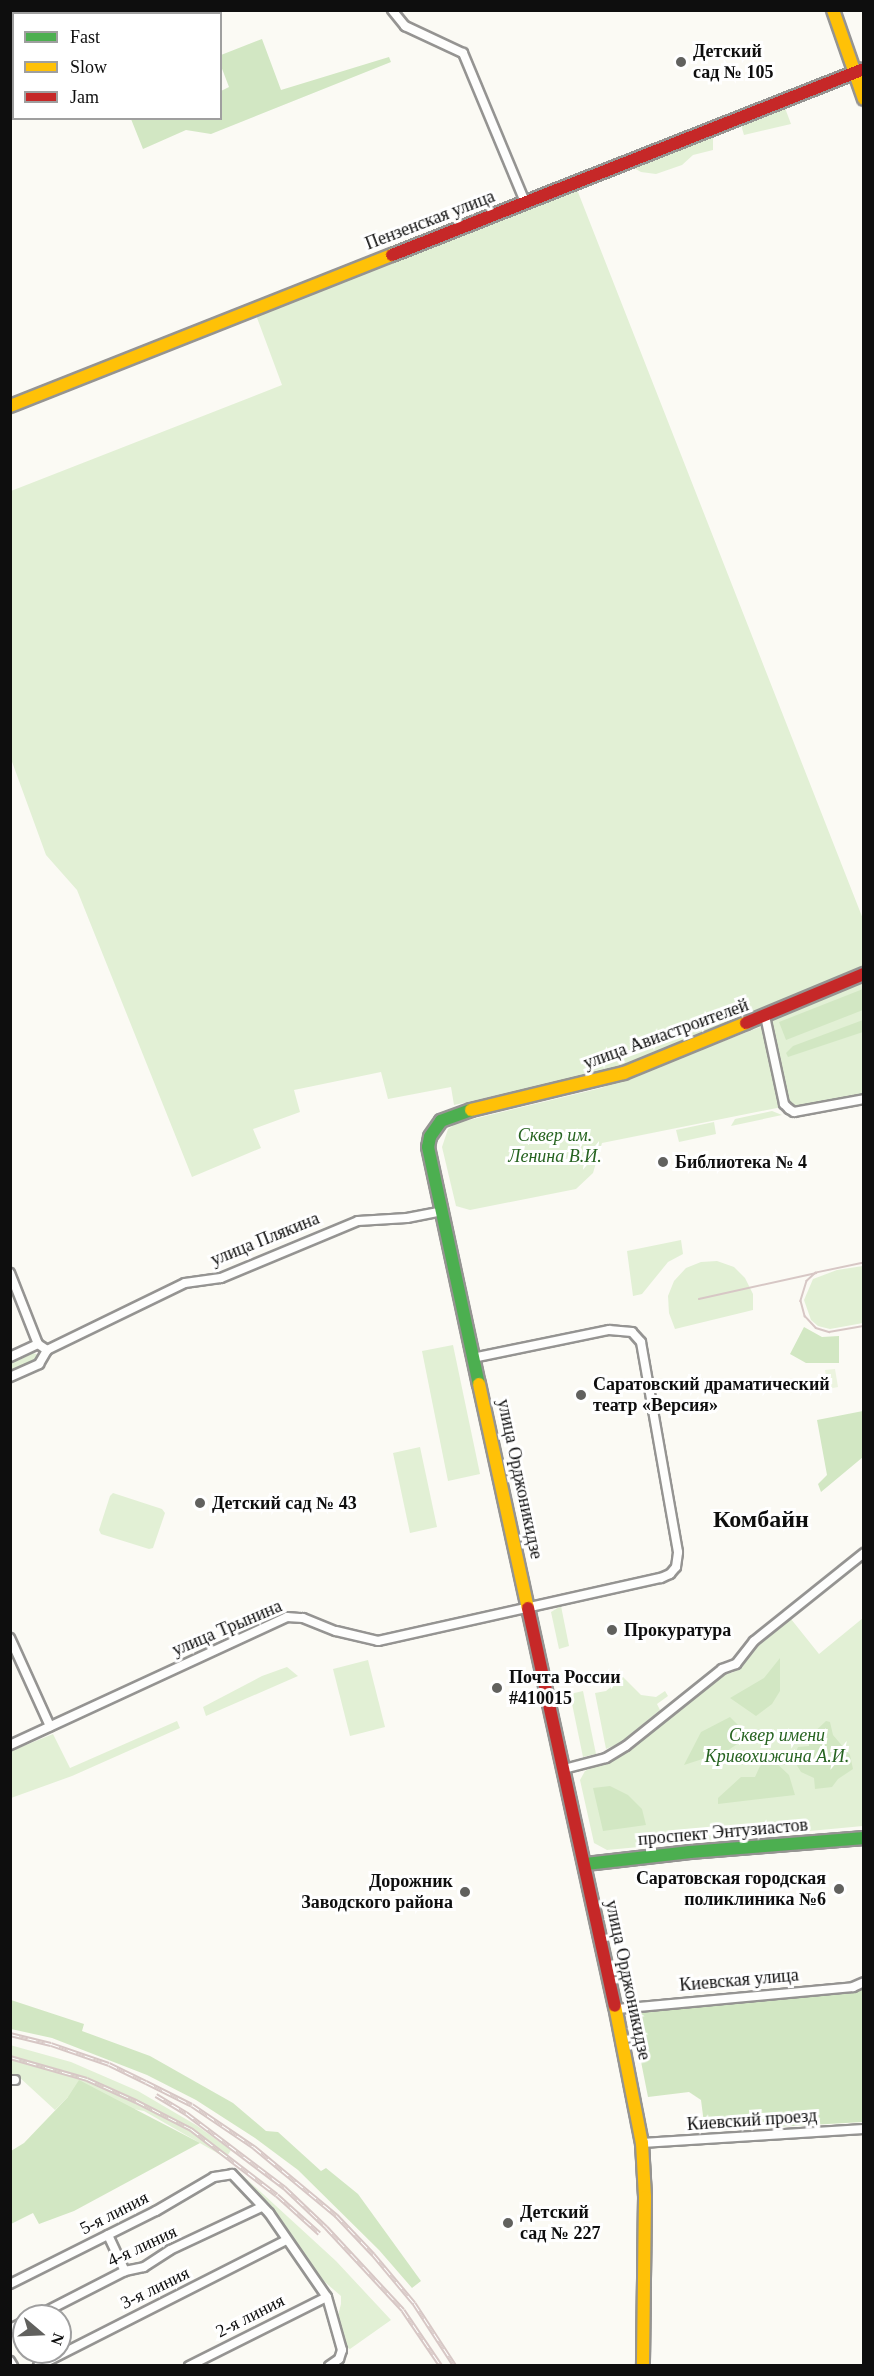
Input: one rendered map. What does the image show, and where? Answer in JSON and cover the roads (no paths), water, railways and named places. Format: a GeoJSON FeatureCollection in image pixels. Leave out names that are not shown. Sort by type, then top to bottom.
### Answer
{"type":"FeatureCollection","features":[{"type":"Feature","properties":{"kind":"main road"},"geometry":{"type":"LineString","coordinates":[[833,10],[859,71],[864,99]]}},
{"type":"Feature","properties":{"kind":"main road","name":"Пензенская улица"},"geometry":{"type":"LineString","coordinates":[[10,406],[859,71]]}},
{"type":"Feature","properties":{"kind":"main road","name":"улица Авиастроителей"},"geometry":{"type":"LineString","coordinates":[[441,1121],[465,1111],[624,1073],[864,974]]}},
{"type":"Feature","properties":{"kind":"main road","name":"улица Орджоникидзе"},"geometry":{"type":"LineString","coordinates":[[441,1121],[430,1137],[429,1147],[473,1358],[586,1864],[617,2009],[642,2143],[645,2197],[643,2366]]}},
{"type":"Feature","properties":{"kind":"main road","name":"проспект Энтузиастов"},"geometry":{"type":"LineString","coordinates":[[586,1864],[671,1854],[864,1838]]}},
{"type":"Feature","properties":{"kind":"street"},"geometry":{"type":"LineString","coordinates":[[392,10],[405,26],[463,53],[525,202]]}},
{"type":"Feature","properties":{"kind":"street"},"geometry":{"type":"LineString","coordinates":[[765,1016],[784,1104],[794,1112],[864,1099]]}},
{"type":"Feature","properties":{"kind":"street","name":"улица Плякина"},"geometry":{"type":"LineString","coordinates":[[10,1377],[39,1364],[47,1350],[185,1283],[221,1278],[341,1227],[369,1219],[407,1218],[442,1211]]}},
{"type":"Feature","properties":{"kind":"street"},"geometry":{"type":"LineString","coordinates":[[10,1273],[38,1344],[47,1350]]}},
{"type":"Feature","properties":{"kind":"street"},"geometry":{"type":"LineString","coordinates":[[473,1358],[609,1330],[632,1332],[640,1342],[678,1552],[676,1567],[661,1578],[530,1607]]}},
{"type":"Feature","properties":{"kind":"street"},"geometry":{"type":"LineString","coordinates":[[10,1357],[38,1344]]}},
{"type":"Feature","properties":{"kind":"street"},"geometry":{"type":"LineString","coordinates":[[564,1769],[606,1758],[626,1746],[722,1669],[736,1664],[754,1641],[864,1553]]}},
{"type":"Feature","properties":{"kind":"street","name":"улица Трынина"},"geometry":{"type":"LineString","coordinates":[[10,1745],[287,1617],[303,1618],[336,1631],[378,1641],[530,1607]]}},
{"type":"Feature","properties":{"kind":"street"},"geometry":{"type":"LineString","coordinates":[[10,1638],[50,1726]]}},
{"type":"Feature","properties":{"kind":"street","name":"Киевская улица"},"geometry":{"type":"LineString","coordinates":[[617,2009],[853,1987],[864,1982]]}},
{"type":"Feature","properties":{"kind":"street","name":"Киевский проезд"},"geometry":{"type":"LineString","coordinates":[[642,2143],[864,2129]]}},
{"type":"Feature","properties":{"kind":"street","name":"5-я линия"},"geometry":{"type":"LineString","coordinates":[[10,2284],[108,2235],[214,2177],[232,2174],[262,2207]]}},
{"type":"Feature","properties":{"kind":"street"},"geometry":{"type":"LineString","coordinates":[[262,2207],[313,2274],[327,2297],[341,2355],[329,2366]]}},
{"type":"Feature","properties":{"kind":"street","name":"4-я линия"},"geometry":{"type":"LineString","coordinates":[[60,2304],[125,2271],[144,2267],[170,2250],[262,2207]]}},
{"type":"Feature","properties":{"kind":"street"},"geometry":{"type":"LineString","coordinates":[[108,2235],[125,2271]]}},
{"type":"Feature","properties":{"kind":"street","name":"3-я линия"},"geometry":{"type":"LineString","coordinates":[[38,2366],[286,2240]]}},
{"type":"Feature","properties":{"kind":"street","name":"2-я линия"},"geometry":{"type":"LineString","coordinates":[[189,2366],[327,2297]]}},
{"type":"Feature","properties":{"kind":"street"},"geometry":{"type":"LineString","coordinates":[[10,2361],[13,2366]]}},
{"type":"Feature","properties":{"kind":"tram line"},"geometry":{"type":"LineString","coordinates":[[864,1263],[816,1273],[807,1281],[801,1301],[805,1316],[816,1328],[829,1332],[864,1326]]}},
{"type":"Feature","properties":{"kind":"tram line"},"geometry":{"type":"LineString","coordinates":[[699,1299],[816,1273]]}},
{"type":"Feature","properties":{"kind":"railway"},"geometry":{"type":"LineString","coordinates":[[10,2034],[51,2044],[109,2064],[192,2105],[254,2147],[336,2215],[373,2254],[414,2303],[455,2366]]}},
{"type":"Feature","properties":{"kind":"railway"},"geometry":{"type":"LineString","coordinates":[[10,2057],[87,2079],[191,2129],[277,2195],[319,2233]]}},
{"type":"Feature","properties":{"kind":"railway"},"geometry":{"type":"LineString","coordinates":[[156,2095],[186,2113],[284,2187],[326,2227],[403,2310],[441,2366]]}},
{"type":"Feature","properties":{"kind":"place","name":"Детский сад № 105"},"geometry":{"type":"Point","coordinates":[681,62]}},
{"type":"Feature","properties":{"kind":"place","name":"Библиотека № 4"},"geometry":{"type":"Point","coordinates":[663,1162]}},
{"type":"Feature","properties":{"kind":"place","name":"Саратовский драматический театр «Версия»"},"geometry":{"type":"Point","coordinates":[581,1395]}},
{"type":"Feature","properties":{"kind":"place","name":"Детский сад № 43"},"geometry":{"type":"Point","coordinates":[200,1503]}},
{"type":"Feature","properties":{"kind":"place","name":"Прокуратура"},"geometry":{"type":"Point","coordinates":[612,1630]}},
{"type":"Feature","properties":{"kind":"place","name":"Почта России #410015"},"geometry":{"type":"Point","coordinates":[497,1688]}},
{"type":"Feature","properties":{"kind":"place","name":"Саратовская городская поликлиника №6"},"geometry":{"type":"Point","coordinates":[839,1889]}},
{"type":"Feature","properties":{"kind":"place","name":"Дорожник Заводского района"},"geometry":{"type":"Point","coordinates":[465,1892]}},
{"type":"Feature","properties":{"kind":"place","name":"Детский сад № 227"},"geometry":{"type":"Point","coordinates":[508,2223]}},
{"type":"Feature","properties":{"kind":"district","name":"Комбайн"},"geometry":{"type":"Point","coordinates":[761,1520]}},
{"type":"Feature","properties":{"kind":"park label","name":"Сквер им. Ленина В.И."},"geometry":{"type":"Point","coordinates":[555,1146]}},
{"type":"Feature","properties":{"kind":"park label","name":"Сквер имени Кривохижина А.И."},"geometry":{"type":"Point","coordinates":[777,1746]}}]}
